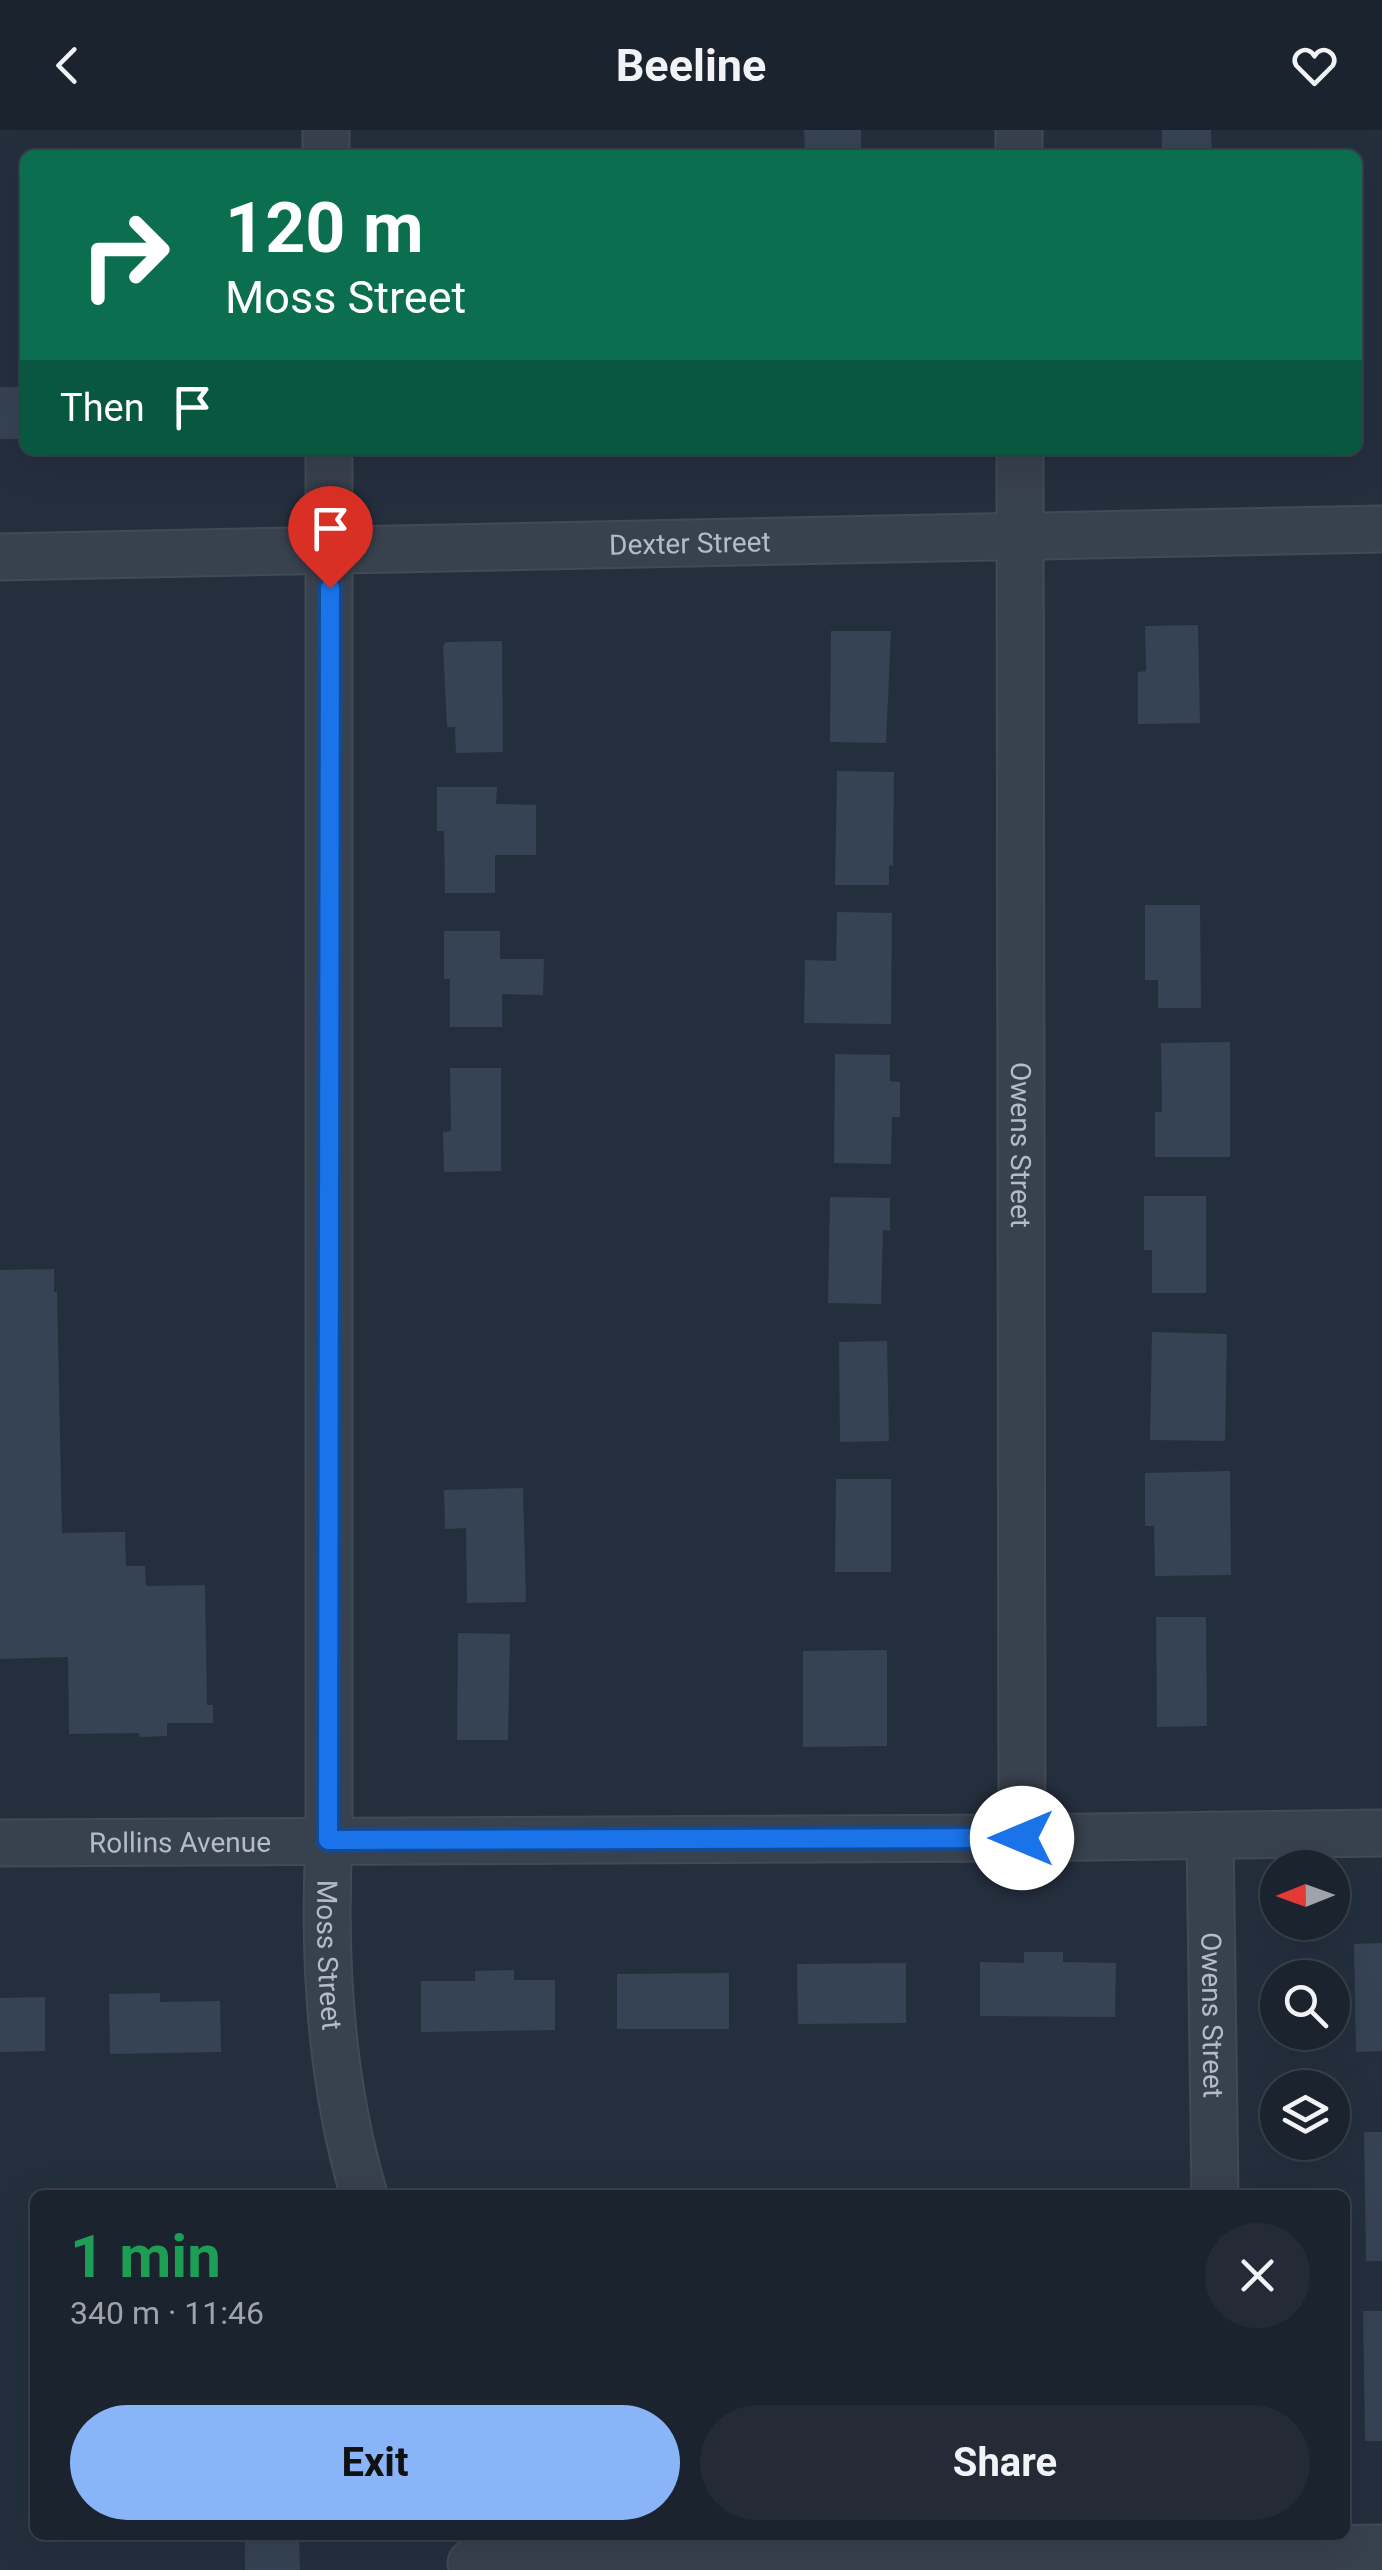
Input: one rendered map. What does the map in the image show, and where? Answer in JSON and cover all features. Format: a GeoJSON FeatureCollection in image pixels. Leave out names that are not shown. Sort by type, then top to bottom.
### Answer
{"type":"FeatureCollection","features":[{"type":"Feature","properties":{"kind":"street","name":"Moss Street"},"geometry":{"type":"LineString","coordinates":[[328,455],[325,1920],[341,2096],[363,2190]]}},
{"type":"Feature","properties":{"kind":"street","name":"Owens Street"},"geometry":{"type":"LineString","coordinates":[[1020,455],[1022,1838]]}},
{"type":"Feature","properties":{"kind":"street","name":"Dexter Street"},"geometry":{"type":"LineString","coordinates":[[0,557],[1382,529]]}},
{"type":"Feature","properties":{"kind":"street","name":"Rollins Avenue"},"geometry":{"type":"LineString","coordinates":[[0,1843],[1382,1833]]}},
{"type":"Feature","properties":{"kind":"street","name":"Owens Street"},"geometry":{"type":"LineString","coordinates":[[1210,1835],[1215,2190]]}},
{"type":"Feature","properties":{"kind":"street"},"geometry":{"type":"LineString","coordinates":[[469,2556],[1382,2548]]}},
{"type":"Feature","properties":{"kind":"building"},"geometry":{"type":"Polygon","coordinates":[[[804,130],[861,130],[861,150],[805,150],[804,130]]]}},
{"type":"Feature","properties":{"kind":"building"},"geometry":{"type":"Polygon","coordinates":[[[1162,130],[1211,130],[1212,150],[1162,150],[1162,130]]]}},
{"type":"Feature","properties":{"kind":"building"},"geometry":{"type":"Polygon","coordinates":[[[0,387],[20,387],[20,439],[0,439],[0,387]]]}},
{"type":"Feature","properties":{"kind":"building"},"geometry":{"type":"Polygon","coordinates":[[[1198,625],[1200,723],[1138,724],[1138,672],[1146,671],[1145,626],[1198,625]]]}},
{"type":"Feature","properties":{"kind":"building"},"geometry":{"type":"Polygon","coordinates":[[[831,631],[891,631],[886,743],[830,742],[831,631]]]}},
{"type":"Feature","properties":{"kind":"building"},"geometry":{"type":"Polygon","coordinates":[[[502,641],[503,752],[456,753],[455,727],[447,727],[443,646],[446,642],[502,641]]]}},
{"type":"Feature","properties":{"kind":"building"},"geometry":{"type":"Polygon","coordinates":[[[837,771],[894,772],[893,866],[889,865],[889,885],[835,885],[837,771]]]}},
{"type":"Feature","properties":{"kind":"building"},"geometry":{"type":"Polygon","coordinates":[[[437,787],[497,787],[496,804],[536,805],[536,855],[495,855],[495,893],[445,893],[444,831],[437,831],[437,787]]]}},
{"type":"Feature","properties":{"kind":"building"},"geometry":{"type":"Polygon","coordinates":[[[1145,905],[1200,905],[1201,1008],[1158,1008],[1158,980],[1145,980],[1145,905]]]}},
{"type":"Feature","properties":{"kind":"building"},"geometry":{"type":"Polygon","coordinates":[[[837,912],[892,913],[891,1024],[804,1023],[805,960],[836,961],[837,912]]]}},
{"type":"Feature","properties":{"kind":"building"},"geometry":{"type":"Polygon","coordinates":[[[444,931],[500,931],[500,959],[544,959],[543,995],[502,994],[502,1027],[450,1027],[444,931]]]}},
{"type":"Feature","properties":{"kind":"building"},"geometry":{"type":"Polygon","coordinates":[[[1230,1042],[1230,1157],[1155,1157],[1155,1112],[1162,1112],[1161,1043],[1230,1042]]]}},
{"type":"Feature","properties":{"kind":"building"},"geometry":{"type":"Polygon","coordinates":[[[835,1054],[890,1055],[890,1081],[900,1082],[900,1117],[892,1117],[891,1164],[834,1163],[835,1054]]]}},
{"type":"Feature","properties":{"kind":"building"},"geometry":{"type":"Polygon","coordinates":[[[450,1068],[501,1068],[501,1171],[444,1172],[443,1132],[451,1131],[450,1068]]]}},
{"type":"Feature","properties":{"kind":"building"},"geometry":{"type":"Polygon","coordinates":[[[1144,1196],[1206,1196],[1206,1293],[1152,1293],[1152,1250],[1144,1250],[1144,1196]]]}},
{"type":"Feature","properties":{"kind":"building"},"geometry":{"type":"Polygon","coordinates":[[[830,1197],[890,1198],[890,1231],[883,1230],[881,1304],[828,1303],[830,1197]]]}},
{"type":"Feature","properties":{"kind":"building"},"geometry":{"type":"Polygon","coordinates":[[[54,1269],[62,1533],[125,1532],[126,1566],[145,1566],[146,1586],[205,1585],[207,1705],[213,1705],[213,1723],[167,1723],[167,1736],[69,1734],[68,1657],[0,1659],[0,1270],[54,1269]]]}},
{"type":"Feature","properties":{"kind":"building"},"geometry":{"type":"Polygon","coordinates":[[[1152,1332],[1227,1334],[1225,1441],[1150,1440],[1152,1332]]]}},
{"type":"Feature","properties":{"kind":"building"},"geometry":{"type":"Polygon","coordinates":[[[887,1341],[889,1441],[840,1442],[839,1342],[887,1341]]]}},
{"type":"Feature","properties":{"kind":"building"},"geometry":{"type":"Polygon","coordinates":[[[1230,1471],[1231,1575],[1155,1576],[1154,1526],[1145,1526],[1145,1473],[1230,1471]]]}},
{"type":"Feature","properties":{"kind":"building"},"geometry":{"type":"Polygon","coordinates":[[[836,1479],[891,1479],[891,1572],[835,1572],[836,1479]]]}},
{"type":"Feature","properties":{"kind":"building"},"geometry":{"type":"Polygon","coordinates":[[[523,1488],[526,1602],[467,1603],[466,1528],[445,1529],[444,1490],[523,1488]]]}},
{"type":"Feature","properties":{"kind":"building"},"geometry":{"type":"Polygon","coordinates":[[[1156,1617],[1206,1617],[1207,1726],[1157,1727],[1156,1617]]]}},
{"type":"Feature","properties":{"kind":"building"},"geometry":{"type":"Polygon","coordinates":[[[458,1633],[510,1634],[508,1740],[457,1740],[458,1633]]]}},
{"type":"Feature","properties":{"kind":"building"},"geometry":{"type":"Polygon","coordinates":[[[887,1650],[887,1746],[803,1747],[803,1651],[887,1650]]]}},
{"type":"Feature","properties":{"kind":"building"},"geometry":{"type":"Polygon","coordinates":[[[1382,1943],[1382,2051],[1356,2052],[1354,1944],[1382,1943]]]}},
{"type":"Feature","properties":{"kind":"building"},"geometry":{"type":"Polygon","coordinates":[[[1024,1952],[1063,1952],[1063,1962],[1116,1963],[1115,2017],[980,2016],[980,1962],[1024,1963],[1024,1952]]]}},
{"type":"Feature","properties":{"kind":"building"},"geometry":{"type":"Polygon","coordinates":[[[906,1963],[906,2023],[798,2024],[797,1964],[906,1963]]]}},
{"type":"Feature","properties":{"kind":"building"},"geometry":{"type":"Polygon","coordinates":[[[514,1970],[514,1980],[555,1980],[555,2030],[421,2032],[421,1981],[475,1981],[475,1971],[514,1970]]]}},
{"type":"Feature","properties":{"kind":"building"},"geometry":{"type":"Polygon","coordinates":[[[729,1973],[729,2029],[617,2029],[617,1974],[729,1973]]]}},
{"type":"Feature","properties":{"kind":"building"},"geometry":{"type":"Polygon","coordinates":[[[160,1993],[160,2002],[220,2001],[221,2052],[110,2054],[109,1994],[160,1993]]]}},
{"type":"Feature","properties":{"kind":"building"},"geometry":{"type":"Polygon","coordinates":[[[45,1997],[45,2051],[0,2052],[0,1998],[45,1997]]]}},
{"type":"Feature","properties":{"kind":"building"},"geometry":{"type":"Polygon","coordinates":[[[1364,2132],[1382,2132],[1382,2261],[1366,2261],[1364,2132]]]}},
{"type":"Feature","properties":{"kind":"building"},"geometry":{"type":"Polygon","coordinates":[[[1363,2311],[1382,2311],[1382,2441],[1365,2441],[1363,2311]]]}},
{"type":"Feature","properties":{"kind":"building"},"geometry":{"type":"Polygon","coordinates":[[[245,2540],[299,2540],[300,2570],[245,2570],[245,2540]]]}},
{"type":"Feature","properties":{"kind":"route"},"geometry":{"type":"LineString","coordinates":[[330,588],[328,1840],[1022,1838]]}}]}
